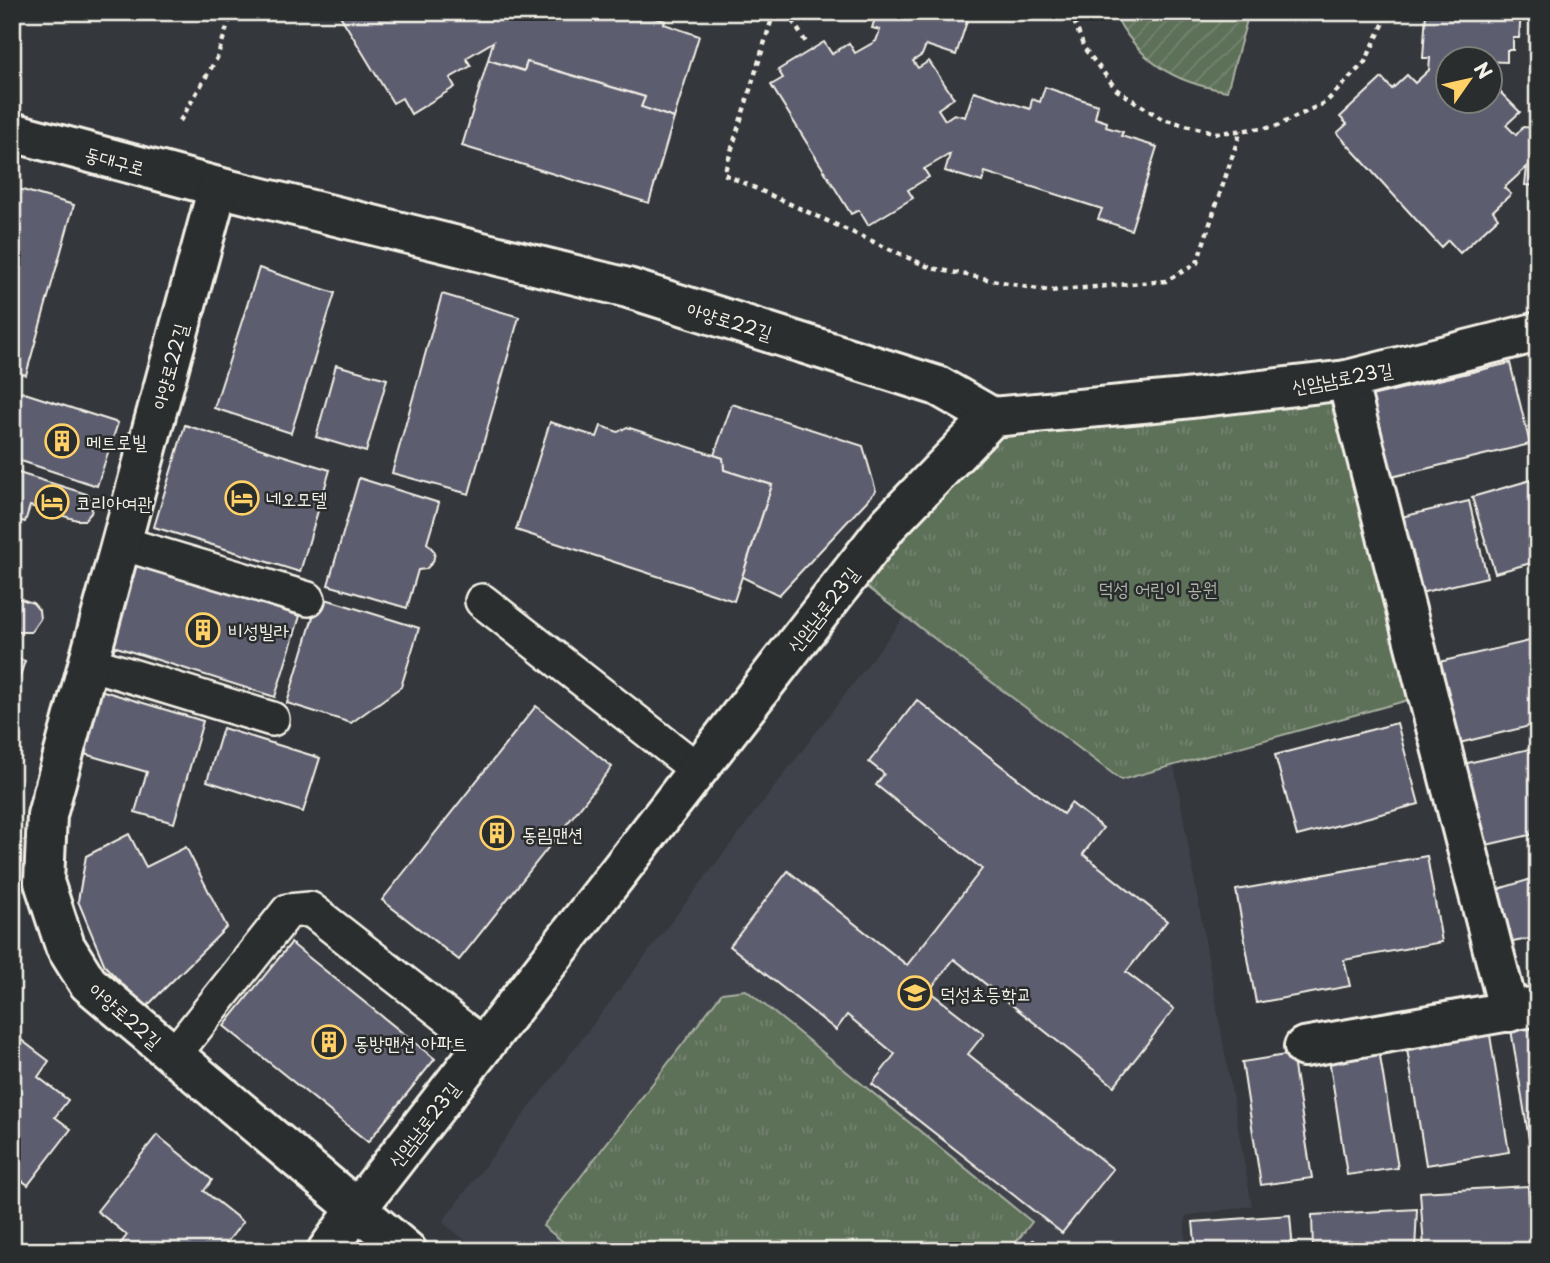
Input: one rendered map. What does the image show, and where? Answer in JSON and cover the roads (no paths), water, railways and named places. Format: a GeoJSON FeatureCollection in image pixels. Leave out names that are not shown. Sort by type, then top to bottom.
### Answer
{"type":"FeatureCollection","features":[{"type":"Feature","properties":{"kind":"street","name":"동대구로"},"geometry":{"type":"LineString","coordinates":[[12,132],[218,187]]}},
{"type":"Feature","properties":{"kind":"street","name":"아양로22길"},"geometry":{"type":"LineString","coordinates":[[407,1251],[88,983],[65,946],[44,882],[47,816],[218,187],[628,288],[938,386],[992,417]]}},
{"type":"Feature","properties":{"kind":"street","name":"신암남로23길"},"geometry":{"type":"LineString","coordinates":[[327,1251],[356,1210],[888,525],[992,417],[1347,380],[1538,332]]}},
{"type":"Feature","properties":{"kind":"street"},"geometry":{"type":"LineString","coordinates":[[1304,1047],[1523,1009],[1347,380]]}},
{"type":"Feature","properties":{"kind":"lane"},"geometry":{"type":"LineString","coordinates":[[121,543],[308,599]]}},
{"type":"Feature","properties":{"kind":"lane"},"geometry":{"type":"LineString","coordinates":[[482,600],[698,770]]}},
{"type":"Feature","properties":{"kind":"lane"},"geometry":{"type":"LineString","coordinates":[[89,663],[272,719]]}},
{"type":"Feature","properties":{"kind":"lane"},"geometry":{"type":"LineString","coordinates":[[174,1055],[288,911],[310,909],[484,1045]]}},
{"type":"Feature","properties":{"kind":"place","name":"메트로빌"},"geometry":{"type":"Point","coordinates":[62,441]}},
{"type":"Feature","properties":{"kind":"place","name":"네오모텔"},"geometry":{"type":"Point","coordinates":[242,498]}},
{"type":"Feature","properties":{"kind":"place","name":"코리아여관"},"geometry":{"type":"Point","coordinates":[52,502]}},
{"type":"Feature","properties":{"kind":"place","name":"비성빌라"},"geometry":{"type":"Point","coordinates":[203,630]}},
{"type":"Feature","properties":{"kind":"place","name":"동림맨션"},"geometry":{"type":"Point","coordinates":[497,833]}},
{"type":"Feature","properties":{"kind":"place","name":"덕성초등학교"},"geometry":{"type":"Point","coordinates":[915,993]}},
{"type":"Feature","properties":{"kind":"place","name":"동방맨션 아파트"},"geometry":{"type":"Point","coordinates":[329,1042]}},
{"type":"Feature","properties":{"kind":"park label","name":"덕성 어린이 공원"},"geometry":{"type":"Point","coordinates":[1158,588]}}]}
